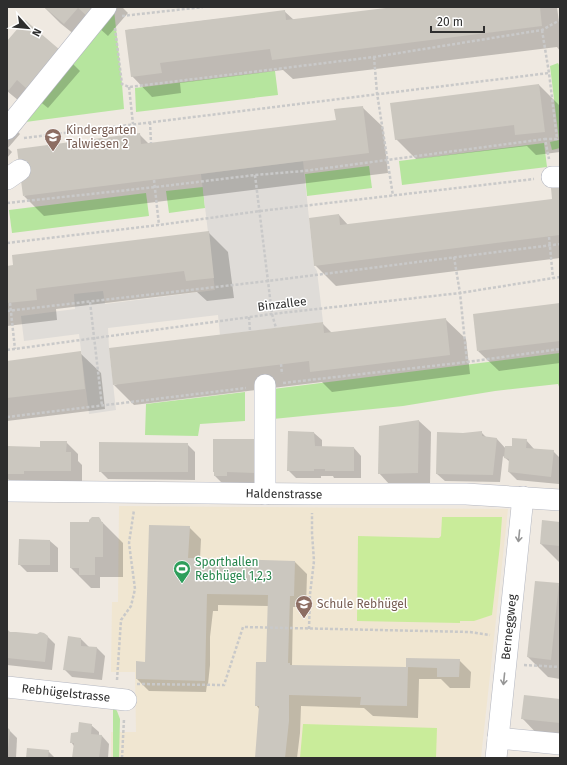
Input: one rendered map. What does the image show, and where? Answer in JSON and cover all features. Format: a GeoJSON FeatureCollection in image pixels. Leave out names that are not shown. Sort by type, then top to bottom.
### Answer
{"type":"FeatureCollection","features":[{"type":"Feature","properties":{"kind":"street"},"geometry":{"type":"LineString","coordinates":[[12,134],[113,16]]}},
{"type":"Feature","properties":{"kind":"street"},"geometry":{"type":"LineString","coordinates":[[265,494],[270,383]]}},
{"type":"Feature","properties":{"kind":"street","name":"Haldenstrasse"},"geometry":{"type":"LineString","coordinates":[[7,491],[265,494],[466,494],[560,500]]}},
{"type":"Feature","properties":{"kind":"street","name":"Berneggweg"},"geometry":{"type":"LineString","coordinates":[[497,748],[523,497]]}},
{"type":"Feature","properties":{"kind":"street","name":"Rebhügelstrasse"},"geometry":{"type":"LineString","coordinates":[[7,687],[126,692]]}},
{"type":"Feature","properties":{"kind":"street"},"geometry":{"type":"LineString","coordinates":[[497,748],[560,744]]}},
{"type":"Feature","properties":{"kind":"path"},"geometry":{"type":"LineString","coordinates":[[203,7],[113,16],[122,84],[129,87],[374,57],[542,30],[560,20]]}},
{"type":"Feature","properties":{"kind":"path"},"geometry":{"type":"LineString","coordinates":[[7,203],[255,175],[304,171],[545,139],[557,139],[542,30]]}},
{"type":"Feature","properties":{"kind":"path"},"geometry":{"type":"LineString","coordinates":[[374,57],[377,94],[393,196]]}},
{"type":"Feature","properties":{"kind":"path"},"geometry":{"type":"LineString","coordinates":[[12,134],[133,124],[549,73]]}},
{"type":"Feature","properties":{"kind":"path"},"geometry":{"type":"LineString","coordinates":[[129,87],[133,124]]}},
{"type":"Feature","properties":{"kind":"path"},"geometry":{"type":"LineString","coordinates":[[150,122],[150,143]]}},
{"type":"Feature","properties":{"kind":"path"},"geometry":{"type":"LineString","coordinates":[[7,243],[159,225],[260,210],[556,177],[545,139]]}},
{"type":"Feature","properties":{"kind":"path"},"geometry":{"type":"LineString","coordinates":[[255,175],[272,314],[276,328]]}},
{"type":"Feature","properties":{"kind":"path"},"geometry":{"type":"LineString","coordinates":[[154,180],[156,187],[159,225]]}},
{"type":"Feature","properties":{"kind":"path"},"geometry":{"type":"LineString","coordinates":[[549,237],[553,278]]}},
{"type":"Feature","properties":{"kind":"path"},"geometry":{"type":"LineString","coordinates":[[7,311],[560,244]]}},
{"type":"Feature","properties":{"kind":"path"},"geometry":{"type":"LineString","coordinates":[[454,257],[460,293],[467,362]]}},
{"type":"Feature","properties":{"kind":"path","name":"Binzallee"},"geometry":{"type":"LineString","coordinates":[[7,350],[272,314],[460,293],[560,278]]}},
{"type":"Feature","properties":{"kind":"path"},"geometry":{"type":"LineString","coordinates":[[90,302],[102,406]]}},
{"type":"Feature","properties":{"kind":"path"},"geometry":{"type":"LineString","coordinates":[[10,303],[15,349]]}},
{"type":"Feature","properties":{"kind":"path"},"geometry":{"type":"LineString","coordinates":[[249,317],[250,331]]}},
{"type":"Feature","properties":{"kind":"path"},"geometry":{"type":"LineString","coordinates":[[7,417],[102,406],[270,383],[467,362],[560,349]]}},
{"type":"Feature","properties":{"kind":"path"},"geometry":{"type":"LineString","coordinates":[[270,383],[281,364]]}},
{"type":"Feature","properties":{"kind":"path"},"geometry":{"type":"LineString","coordinates":[[310,629],[310,594],[314,560],[312,533],[313,494]]}},
{"type":"Feature","properties":{"kind":"path"},"geometry":{"type":"LineString","coordinates":[[122,758],[122,732],[126,692],[117,682],[121,620],[131,606],[135,589],[129,543],[136,504]]}},
{"type":"Feature","properties":{"kind":"path"},"geometry":{"type":"LineString","coordinates":[[126,692],[224,685],[244,627],[470,632],[494,636]]}},
{"type":"Feature","properties":{"kind":"path"},"geometry":{"type":"LineString","coordinates":[[523,665],[560,667]]}},
{"type":"Feature","properties":{"kind":"shaded area"},"geometry":{"type":"Polygon","coordinates":[[[303,161],[314,266],[317,271],[323,322],[220,335],[218,315],[108,328],[116,410],[89,414],[79,334],[24,341],[21,316],[75,309],[74,294],[103,291],[105,304],[215,290],[201,174],[303,161]]]}},
{"type":"Feature","properties":{"kind":"shaded area","name":"Schule Rebhügel"},"geometry":{"type":"Polygon","coordinates":[[[119,506],[508,509],[481,758],[111,758],[111,732],[136,732],[135,672],[111,672],[112,602],[118,602],[119,506]]]}},
{"type":"Feature","properties":{"kind":"green space"},"geometry":{"type":"Polygon","coordinates":[[[114,10],[124,109],[18,123],[114,10]]]}},
{"type":"Feature","properties":{"kind":"green space"},"geometry":{"type":"Polygon","coordinates":[[[558,63],[560,67],[560,148],[552,150],[550,142],[559,140],[550,66],[558,63]]]}},
{"type":"Feature","properties":{"kind":"green space"},"geometry":{"type":"Polygon","coordinates":[[[275,71],[278,95],[136,112],[135,88],[275,71]]]}},
{"type":"Feature","properties":{"kind":"green space"},"geometry":{"type":"Polygon","coordinates":[[[544,143],[547,167],[402,185],[399,161],[544,143]]]}},
{"type":"Feature","properties":{"kind":"green space"},"geometry":{"type":"Polygon","coordinates":[[[369,166],[372,188],[307,196],[305,174],[369,166]]]}},
{"type":"Feature","properties":{"kind":"green space"},"geometry":{"type":"Polygon","coordinates":[[[203,187],[205,208],[169,213],[166,191],[203,187]]]}},
{"type":"Feature","properties":{"kind":"green space"},"geometry":{"type":"Polygon","coordinates":[[[146,193],[149,216],[12,233],[9,210],[146,193]]]}},
{"type":"Feature","properties":{"kind":"green space"},"geometry":{"type":"Polygon","coordinates":[[[560,353],[560,389],[558,384],[495,391],[403,406],[273,419],[273,389],[560,353]]]}},
{"type":"Feature","properties":{"kind":"green space"},"geometry":{"type":"Polygon","coordinates":[[[245,392],[245,421],[200,424],[198,436],[145,435],[146,404],[245,392]]]}},
{"type":"Feature","properties":{"kind":"green space"},"geometry":{"type":"Polygon","coordinates":[[[442,517],[502,517],[492,615],[474,621],[460,621],[460,623],[357,621],[358,536],[439,538],[441,536],[442,517]]]}},
{"type":"Feature","properties":{"kind":"green space"},"geometry":{"type":"Polygon","coordinates":[[[113,706],[120,719],[119,758],[113,758],[113,706]]]}},
{"type":"Feature","properties":{"kind":"green space"},"geometry":{"type":"Polygon","coordinates":[[[303,724],[437,728],[436,758],[300,758],[303,724]]]}},
{"type":"Feature","properties":{"kind":"building"},"geometry":{"type":"Polygon","coordinates":[[[44,7],[95,7],[88,17],[78,8],[64,24],[44,7]]]}},
{"type":"Feature","properties":{"kind":"building"},"geometry":{"type":"Polygon","coordinates":[[[394,7],[540,7],[542,26],[272,60],[270,49],[160,63],[162,73],[131,77],[125,30],[285,10],[286,20],[394,7]]]}},
{"type":"Feature","properties":{"kind":"building"},"geometry":{"type":"Polygon","coordinates":[[[25,20],[60,50],[27,89],[17,80],[9,90],[7,89],[7,41],[25,20]]]}},
{"type":"Feature","properties":{"kind":"building"},"geometry":{"type":"Polygon","coordinates":[[[539,84],[545,132],[515,135],[514,125],[395,140],[390,103],[539,84]]]}},
{"type":"Feature","properties":{"kind":"building"},"geometry":{"type":"Polygon","coordinates":[[[363,106],[369,153],[23,196],[17,149],[140,133],[141,144],[336,120],[334,109],[363,106]]]}},
{"type":"Feature","properties":{"kind":"building"},"geometry":{"type":"Polygon","coordinates":[[[560,187],[560,235],[314,266],[309,218],[339,214],[340,225],[552,199],[551,188],[560,187]]]}},
{"type":"Feature","properties":{"kind":"building"},"geometry":{"type":"Polygon","coordinates":[[[209,231],[214,278],[186,281],[184,271],[36,289],[37,300],[7,303],[7,266],[13,265],[12,255],[209,231]]]}},
{"type":"Feature","properties":{"kind":"building"},"geometry":{"type":"Polygon","coordinates":[[[560,303],[560,341],[477,351],[473,314],[560,303]]]}},
{"type":"Feature","properties":{"kind":"building"},"geometry":{"type":"Polygon","coordinates":[[[446,318],[450,355],[310,372],[309,361],[113,385],[109,348],[323,322],[324,333],[446,318]]]}},
{"type":"Feature","properties":{"kind":"building"},"geometry":{"type":"Polygon","coordinates":[[[81,351],[85,389],[7,398],[7,361],[81,351]]]}},
{"type":"Feature","properties":{"kind":"building"},"geometry":{"type":"Polygon","coordinates":[[[419,420],[418,473],[378,474],[379,426],[419,420]]]}},
{"type":"Feature","properties":{"kind":"building"},"geometry":{"type":"Polygon","coordinates":[[[288,431],[314,432],[315,446],[354,447],[354,471],[325,471],[325,469],[314,469],[314,471],[287,471],[288,431]]]}},
{"type":"Feature","properties":{"kind":"building"},"geometry":{"type":"Polygon","coordinates":[[[482,431],[482,436],[497,438],[493,475],[436,474],[437,432],[463,433],[482,431]]]}},
{"type":"Feature","properties":{"kind":"building"},"geometry":{"type":"Polygon","coordinates":[[[512,438],[527,439],[526,448],[554,450],[551,477],[508,472],[509,459],[504,458],[505,446],[512,446],[512,438]]]}},
{"type":"Feature","properties":{"kind":"building"},"geometry":{"type":"Polygon","coordinates":[[[213,439],[256,439],[255,473],[227,472],[227,476],[214,476],[213,439]]]}},
{"type":"Feature","properties":{"kind":"building"},"geometry":{"type":"Polygon","coordinates":[[[40,441],[67,441],[66,452],[71,452],[71,471],[24,471],[24,474],[7,474],[7,446],[40,447],[40,441]]]}},
{"type":"Feature","properties":{"kind":"building"},"geometry":{"type":"Polygon","coordinates":[[[99,442],[188,443],[188,472],[99,472],[99,442]]]}},
{"type":"Feature","properties":{"kind":"building"},"geometry":{"type":"Polygon","coordinates":[[[92,517],[99,517],[101,522],[103,522],[103,557],[95,557],[95,575],[79,575],[79,568],[70,568],[70,522],[89,522],[92,517]]]}},
{"type":"Feature","properties":{"kind":"building"},"geometry":{"type":"Polygon","coordinates":[[[542,520],[560,522],[560,546],[540,544],[542,520]]]}},
{"type":"Feature","properties":{"kind":"building"},"geometry":{"type":"Polygon","coordinates":[[[149,525],[190,526],[188,558],[295,561],[294,596],[290,596],[288,663],[290,663],[290,665],[406,667],[406,658],[460,659],[459,677],[437,677],[437,668],[408,667],[407,706],[360,705],[361,697],[289,695],[289,721],[285,758],[255,758],[259,706],[255,706],[256,662],[266,662],[268,595],[207,594],[205,681],[136,679],[136,661],[145,662],[149,525]]]}},
{"type":"Feature","properties":{"kind":"building"},"geometry":{"type":"Polygon","coordinates":[[[19,539],[50,540],[50,565],[18,565],[19,539]]]}},
{"type":"Feature","properties":{"kind":"building"},"geometry":{"type":"Polygon","coordinates":[[[535,581],[559,583],[551,660],[527,657],[535,581]]]}},
{"type":"Feature","properties":{"kind":"building"},"geometry":{"type":"Polygon","coordinates":[[[7,629],[10,632],[37,634],[40,632],[48,636],[45,662],[7,658],[7,629]]]}},
{"type":"Feature","properties":{"kind":"building"},"geometry":{"type":"Polygon","coordinates":[[[68,636],[81,638],[81,646],[97,647],[94,673],[63,670],[68,636]]]}},
{"type":"Feature","properties":{"kind":"building"},"geometry":{"type":"Polygon","coordinates":[[[524,695],[560,699],[560,723],[521,719],[524,695]]]}},
{"type":"Feature","properties":{"kind":"building"},"geometry":{"type":"Polygon","coordinates":[[[79,722],[92,724],[91,734],[102,735],[99,758],[72,758],[74,743],[70,743],[71,733],[78,732],[79,722]]]}},
{"type":"Feature","properties":{"kind":"building"},"geometry":{"type":"Polygon","coordinates":[[[7,727],[10,730],[8,749],[7,749],[7,727]]]}},
{"type":"Feature","properties":{"kind":"building"},"geometry":{"type":"Polygon","coordinates":[[[27,748],[49,750],[48,758],[26,758],[27,748]]]}},
{"type":"Feature","properties":{"kind":"place","name":"Kindergarten Talwiesen 2"},"geometry":{"type":"Point","coordinates":[53,152]}},
{"type":"Feature","properties":{"kind":"place","name":"Sporthallen Rebhügel 1,2,3"},"geometry":{"type":"Point","coordinates":[182,584]}},
{"type":"Feature","properties":{"kind":"place","name":"Schule Rebhügel"},"geometry":{"type":"Point","coordinates":[304,619]}}]}
